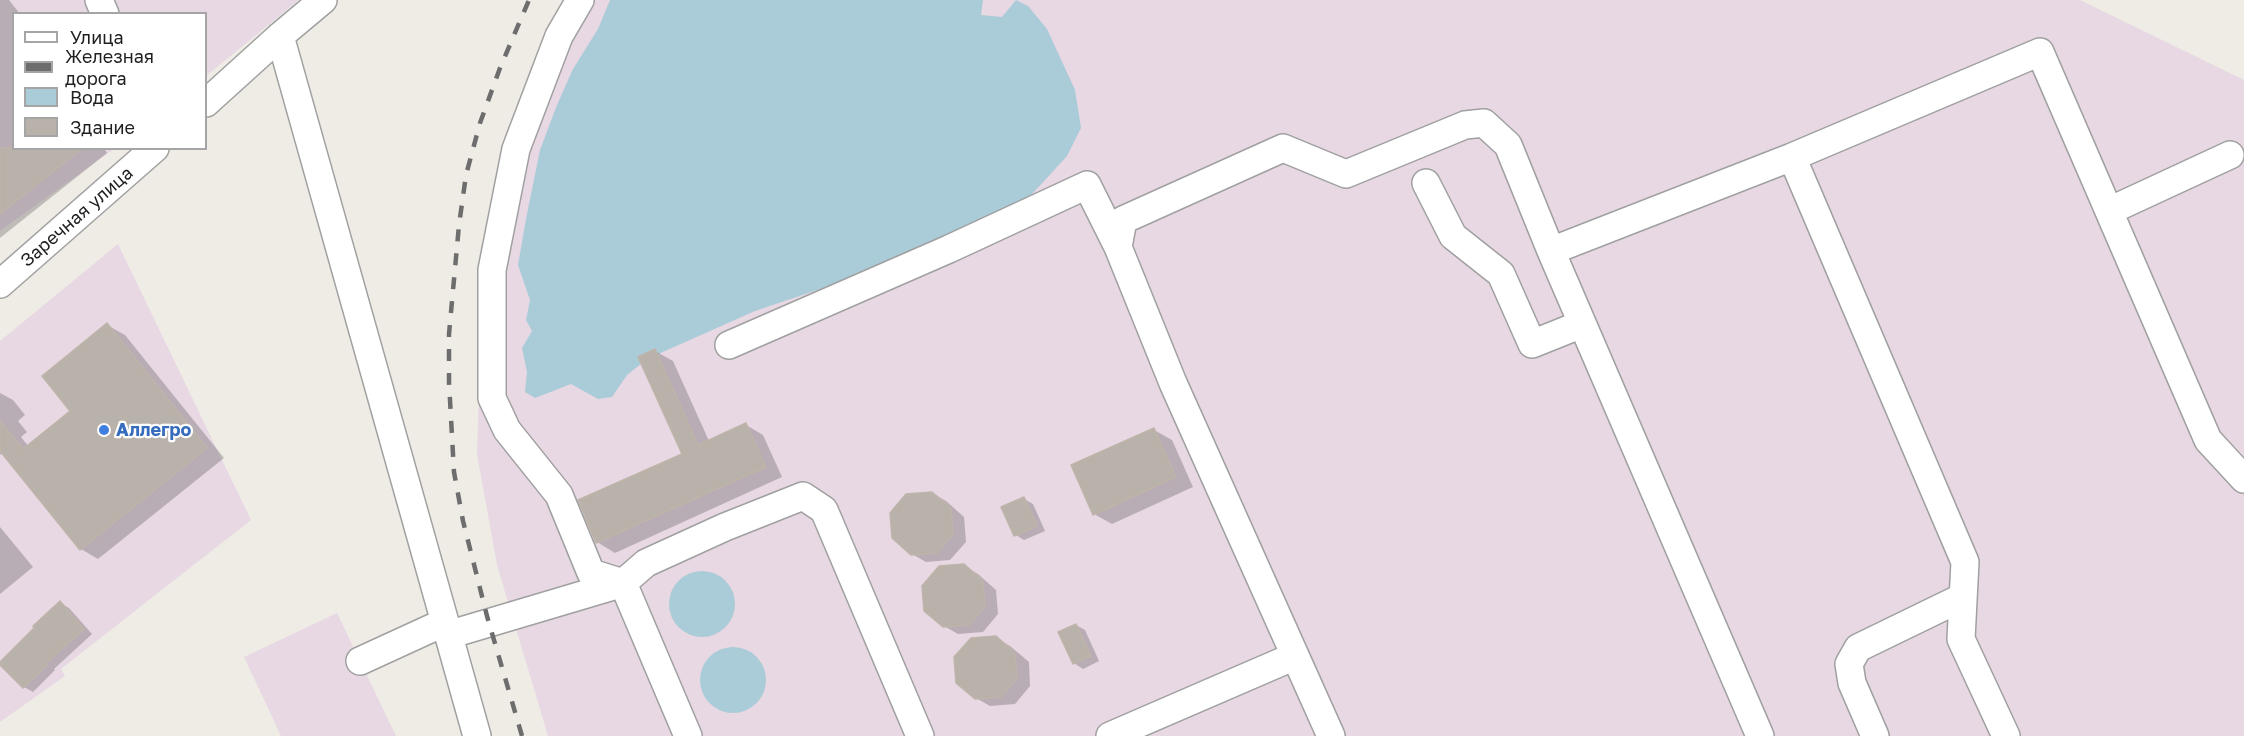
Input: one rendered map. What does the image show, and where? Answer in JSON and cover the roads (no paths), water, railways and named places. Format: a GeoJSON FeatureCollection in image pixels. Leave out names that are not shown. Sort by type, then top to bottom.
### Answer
{"type":"FeatureCollection","features":[{"type":"Feature","properties":{"kind":"street"},"geometry":{"type":"LineString","coordinates":[[207,102],[323,0]]}},
{"type":"Feature","properties":{"kind":"street"},"geometry":{"type":"LineString","coordinates":[[580,0],[559,36],[516,149],[492,270],[492,398],[507,429],[559,495],[591,573],[623,582]]}},
{"type":"Feature","properties":{"kind":"street"},"geometry":{"type":"LineString","coordinates":[[280,36],[477,736]]}},
{"type":"Feature","properties":{"kind":"street"},"geometry":{"type":"LineString","coordinates":[[1551,250],[1792,157],[2040,52],[2208,440],[2244,478]]}},
{"type":"Feature","properties":{"kind":"street"},"geometry":{"type":"LineString","coordinates":[[1118,247],[1123,220],[1283,148],[1346,174],[1465,125],[1484,123],[1508,145],[1582,324],[1760,736]]}},
{"type":"Feature","properties":{"kind":"street","name":"Заречная улица"},"geometry":{"type":"LineString","coordinates":[[0,284],[149,150]]}},
{"type":"Feature","properties":{"kind":"street"},"geometry":{"type":"LineString","coordinates":[[2109,212],[2230,155]]}},
{"type":"Feature","properties":{"kind":"street"},"geometry":{"type":"LineString","coordinates":[[1792,157],[1965,562],[1961,639],[2006,736]]}},
{"type":"Feature","properties":{"kind":"street"},"geometry":{"type":"LineString","coordinates":[[1426,183],[1453,236],[1501,274],[1532,344],[1582,324]]}},
{"type":"Feature","properties":{"kind":"street"},"geometry":{"type":"LineString","coordinates":[[729,345],[950,249],[1087,185],[1118,247],[1173,383],[1331,736]]}},
{"type":"Feature","properties":{"kind":"street"},"geometry":{"type":"LineString","coordinates":[[360,661],[446,629],[623,582],[646,563],[725,527],[803,496],[824,510],[920,736]]}},
{"type":"Feature","properties":{"kind":"street"},"geometry":{"type":"LineString","coordinates":[[623,582],[688,736]]}},
{"type":"Feature","properties":{"kind":"street"},"geometry":{"type":"LineString","coordinates":[[1875,736],[1852,683],[1849,664],[1858,648],[1963,597]]}},
{"type":"Feature","properties":{"kind":"street"},"geometry":{"type":"LineString","coordinates":[[1110,736],[1295,656]]}},
{"type":"Feature","properties":{"kind":"water"},"geometry":{"type":"Polygon","coordinates":[[[610,0],[983,0],[981,15],[1002,17],[1016,0],[1028,6],[1047,29],[1075,90],[1081,128],[1067,156],[1022,205],[835,284],[755,311],[647,359],[627,375],[612,397],[598,399],[571,384],[535,398],[525,392],[527,372],[522,348],[532,331],[526,320],[530,300],[518,265],[526,219],[540,150],[557,105],[573,69],[598,29],[610,0]]]}},
{"type":"Feature","properties":{"kind":"water"},"geometry":{"type":"Polygon","coordinates":[[[702,571],[715,574],[725,581],[732,591],[735,604],[732,617],[725,627],[715,634],[702,637],[689,634],[679,627],[672,617],[669,604],[672,591],[679,581],[689,574],[702,571]]]}},
{"type":"Feature","properties":{"kind":"water"},"geometry":{"type":"Polygon","coordinates":[[[733,647],[746,650],[756,657],[763,667],[766,680],[763,693],[756,703],[746,710],[733,713],[720,710],[710,703],[703,693],[700,680],[703,667],[710,657],[720,650],[733,647]]]}},
{"type":"Feature","properties":{"kind":"railway"},"geometry":{"type":"LineString","coordinates":[[522,736],[487,616],[463,521],[454,472],[449,334],[466,175],[480,123],[529,0]]}},
{"type":"Feature","properties":{"kind":"place","name":"Аллегро"},"geometry":{"type":"Point","coordinates":[104,430]}}]}
